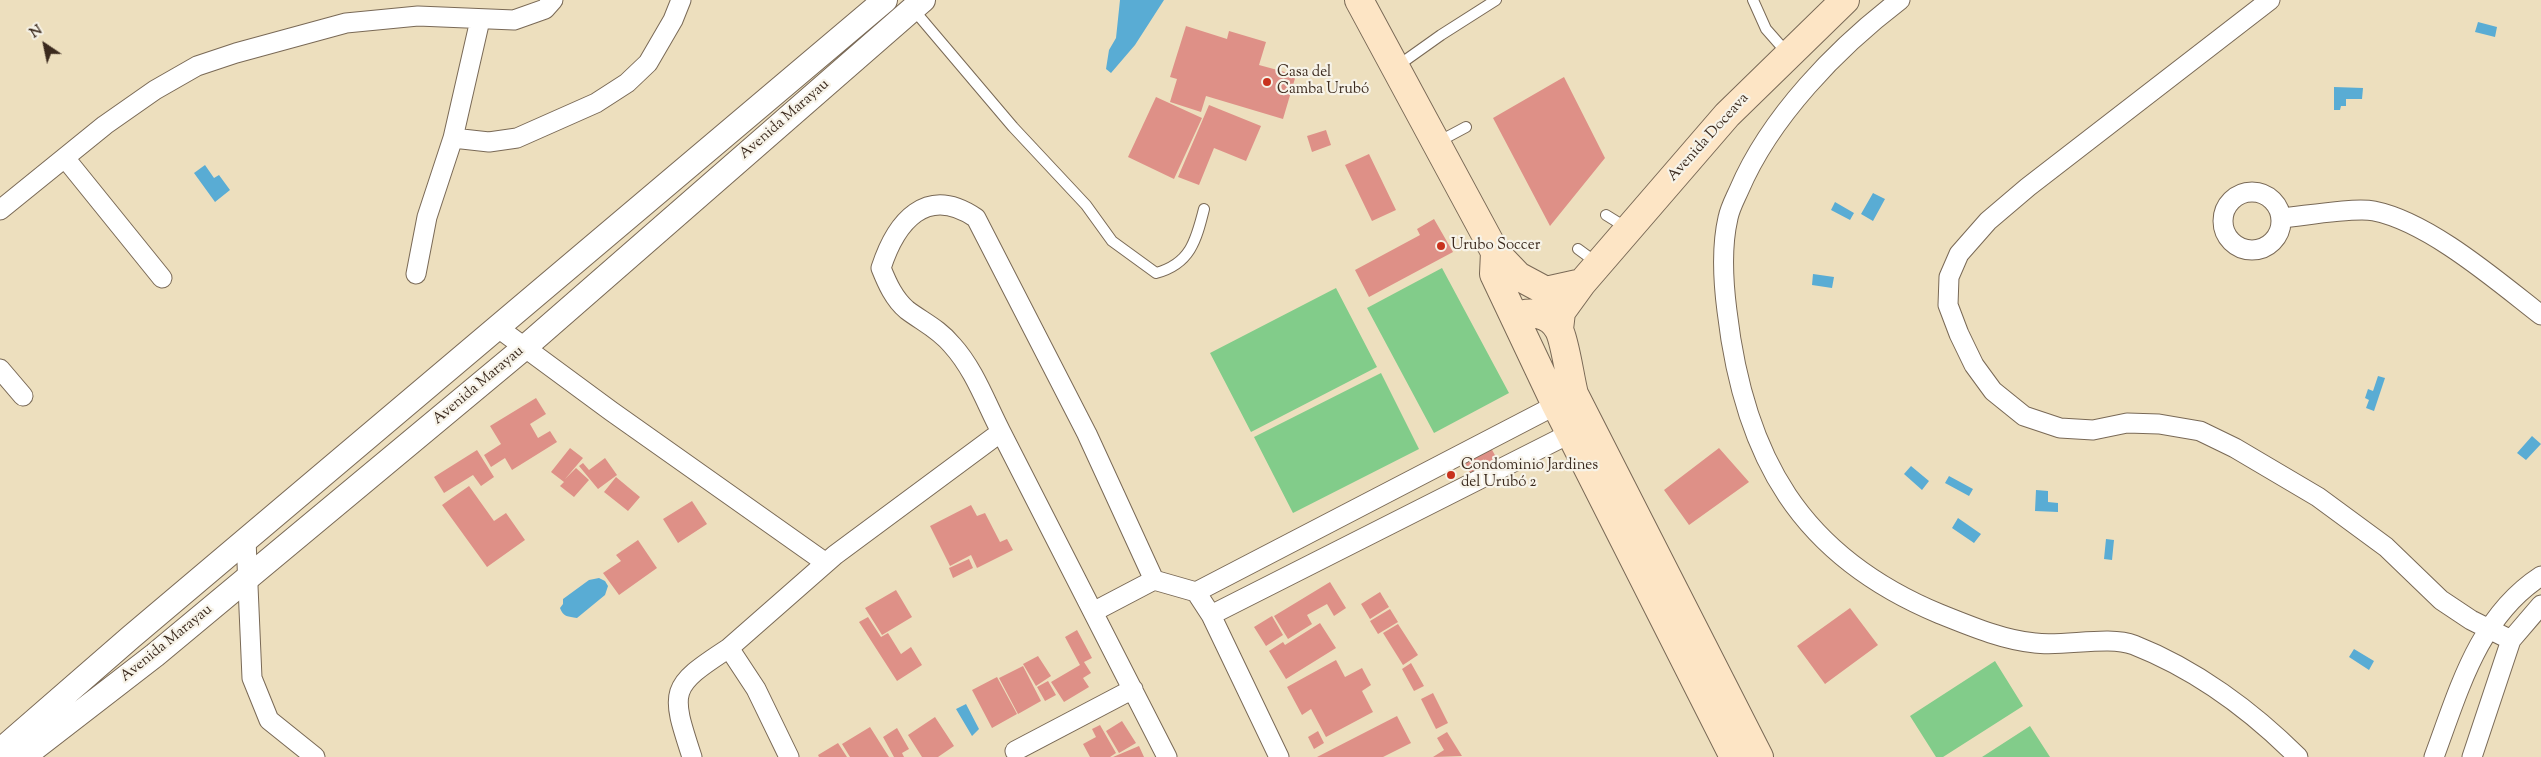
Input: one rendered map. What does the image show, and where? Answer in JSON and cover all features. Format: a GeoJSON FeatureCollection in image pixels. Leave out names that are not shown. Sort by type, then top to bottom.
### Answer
{"type":"FeatureCollection","features":[{"type":"Feature","properties":{"kind":"main road"},"geometry":{"type":"LineString","coordinates":[[1359,0],[1495,252],[1518,276],[1546,291],[1586,265]]}},
{"type":"Feature","properties":{"kind":"main road","name":"Avenida Doceava"},"geometry":{"type":"LineString","coordinates":[[1559,329],[1562,312],[1586,265],[1618,223],[1845,0]]}},
{"type":"Feature","properties":{"kind":"main road"},"geometry":{"type":"LineString","coordinates":[[1495,252],[1494,274],[1556,404],[1734,757]]}},
{"type":"Feature","properties":{"kind":"main road"},"geometry":{"type":"LineString","coordinates":[[1515,316],[1533,312],[1544,316],[1559,329],[1574,394],[1759,757]]}},
{"type":"Feature","properties":{"kind":"street"},"geometry":{"type":"LineString","coordinates":[[0,210],[155,90],[197,66],[236,53],[346,23],[418,16],[514,20],[545,9],[553,0]]}},
{"type":"Feature","properties":{"kind":"street"},"geometry":{"type":"LineString","coordinates":[[453,138],[489,142],[517,138],[596,103],[627,82],[648,63],[673,20],[681,0]]}},
{"type":"Feature","properties":{"kind":"street","name":"Avenida Marayau"},"geometry":{"type":"LineString","coordinates":[[0,751],[497,327],[885,0]]}},
{"type":"Feature","properties":{"kind":"street"},"geometry":{"type":"LineString","coordinates":[[1900,0],[1836,55],[1781,117],[1751,162],[1728,216],[1722,276],[1731,345],[1746,409],[1776,480],[1793,507],[1820,538],[1859,571],[1903,598],[1990,632],[2035,644],[2117,641],[2132,644],[2183,669],[2252,714],[2298,757]]}},
{"type":"Feature","properties":{"kind":"street"},"geometry":{"type":"LineString","coordinates":[[2270,0],[2028,186],[1988,221],[1959,254],[1949,277],[1948,305],[1974,365],[1993,391],[2024,416],[2060,428],[2093,430],[2128,423],[2159,424],[2200,431],[2236,448],[2318,497],[2386,547],[2441,600],[2471,620],[2511,640]]}},
{"type":"Feature","properties":{"kind":"street","name":"Avenida Marayau"},"geometry":{"type":"LineString","coordinates":[[23,757],[155,655],[524,348],[918,4]]}},
{"type":"Feature","properties":{"kind":"street"},"geometry":{"type":"LineString","coordinates":[[416,274],[427,217],[453,138],[480,20]]}},
{"type":"Feature","properties":{"kind":"street"},"geometry":{"type":"LineString","coordinates":[[65,158],[162,278]]}},
{"type":"Feature","properties":{"kind":"street"},"geometry":{"type":"LineString","coordinates":[[1154,580],[1087,434],[976,218],[962,208],[940,204],[921,208],[898,228],[888,246],[881,268],[890,290],[906,309],[934,326],[953,345],[966,363],[1134,689],[1167,757]]}},
{"type":"Feature","properties":{"kind":"street"},"geometry":{"type":"LineString","coordinates":[[2282,218],[2372,210],[2400,218],[2434,236],[2541,315]]}},
{"type":"Feature","properties":{"kind":"street"},"geometry":{"type":"LineString","coordinates":[[497,327],[826,563]]}},
{"type":"Feature","properties":{"kind":"street"},"geometry":{"type":"LineString","coordinates":[[0,369],[23,396]]}},
{"type":"Feature","properties":{"kind":"street"},"geometry":{"type":"LineString","coordinates":[[1196,592],[1556,404]]}},
{"type":"Feature","properties":{"kind":"street"},"geometry":{"type":"LineString","coordinates":[[692,757],[678,714],[677,700],[683,682],[698,668],[728,648],[826,563],[1001,432]]}},
{"type":"Feature","properties":{"kind":"street"},"geometry":{"type":"LineString","coordinates":[[1210,615],[1570,432]]}},
{"type":"Feature","properties":{"kind":"street"},"geometry":{"type":"LineString","coordinates":[[246,540],[252,678],[269,720],[315,757]]}},
{"type":"Feature","properties":{"kind":"street"},"geometry":{"type":"LineString","coordinates":[[2434,757],[2472,657],[2488,628],[2510,600],[2541,578]]}},
{"type":"Feature","properties":{"kind":"street"},"geometry":{"type":"LineString","coordinates":[[1093,612],[1154,580],[1196,592],[1210,615],[1279,757]]}},
{"type":"Feature","properties":{"kind":"street"},"geometry":{"type":"LineString","coordinates":[[2472,757],[2511,640],[2541,605]]}},
{"type":"Feature","properties":{"kind":"street"},"geometry":{"type":"LineString","coordinates":[[728,648],[756,689],[789,757]]}},
{"type":"Feature","properties":{"kind":"street"},"geometry":{"type":"LineString","coordinates":[[1015,751],[1134,689]]}},
{"type":"Feature","properties":{"kind":"lane"},"geometry":{"type":"LineString","coordinates":[[1396,68],[1441,35],[1496,0]]}},
{"type":"Feature","properties":{"kind":"lane"},"geometry":{"type":"LineString","coordinates":[[1753,0],[1766,29],[1788,54]]}},
{"type":"Feature","properties":{"kind":"lane"},"geometry":{"type":"LineString","coordinates":[[918,4],[1013,127],[1086,205],[1112,241],[1141,264],[1156,273],[1172,269],[1187,256],[1204,210]]}},
{"type":"Feature","properties":{"kind":"lane"},"geometry":{"type":"LineString","coordinates":[[1436,143],[1466,127]]}},
{"type":"Feature","properties":{"kind":"green space"},"geometry":{"type":"Polygon","coordinates":[[[1442,268],[1509,393],[1434,433],[1367,308],[1442,268]]]}},
{"type":"Feature","properties":{"kind":"green space"},"geometry":{"type":"Polygon","coordinates":[[[1336,288],[1377,367],[1251,432],[1210,353],[1336,288]]]}},
{"type":"Feature","properties":{"kind":"green space"},"geometry":{"type":"Polygon","coordinates":[[[1381,373],[1419,449],[1293,513],[1254,437],[1381,373]]]}},
{"type":"Feature","properties":{"kind":"green space"},"geometry":{"type":"Polygon","coordinates":[[[1995,661],[2023,706],[1943,757],[1936,757],[1910,716],[1995,661]]]}},
{"type":"Feature","properties":{"kind":"green space"},"geometry":{"type":"Polygon","coordinates":[[[2030,726],[2050,757],[1982,757],[2030,726]]]}},
{"type":"Feature","properties":{"kind":"water"},"geometry":{"type":"Polygon","coordinates":[[[1120,0],[1164,0],[1135,45],[1111,73],[1106,69],[1109,50],[1116,38],[1120,0]]]}},
{"type":"Feature","properties":{"kind":"water"},"geometry":{"type":"Polygon","coordinates":[[[2478,22],[2497,27],[2495,37],[2475,32],[2478,22]]]}},
{"type":"Feature","properties":{"kind":"water"},"geometry":{"type":"Polygon","coordinates":[[[2334,87],[2363,88],[2362,99],[2346,99],[2346,106],[2341,106],[2340,110],[2334,110],[2334,87]]]}},
{"type":"Feature","properties":{"kind":"water"},"geometry":{"type":"Polygon","coordinates":[[[205,165],[214,178],[219,175],[230,190],[215,202],[194,173],[205,165]]]}},
{"type":"Feature","properties":{"kind":"water"},"geometry":{"type":"Polygon","coordinates":[[[1873,193],[1885,199],[1873,221],[1861,214],[1873,193]]]}},
{"type":"Feature","properties":{"kind":"water"},"geometry":{"type":"Polygon","coordinates":[[[1835,202],[1854,213],[1850,220],[1831,210],[1835,202]]]}},
{"type":"Feature","properties":{"kind":"water"},"geometry":{"type":"Polygon","coordinates":[[[1813,274],[1834,277],[1832,288],[1812,285],[1813,274]]]}},
{"type":"Feature","properties":{"kind":"water"},"geometry":{"type":"Polygon","coordinates":[[[2378,376],[2385,378],[2374,411],[2366,408],[2369,400],[2365,398],[2368,389],[2373,391],[2378,376]]]}},
{"type":"Feature","properties":{"kind":"water"},"geometry":{"type":"Polygon","coordinates":[[[2532,436],[2541,444],[2526,460],[2517,453],[2532,436]]]}},
{"type":"Feature","properties":{"kind":"water"},"geometry":{"type":"Polygon","coordinates":[[[1911,466],[1929,481],[1922,490],[1904,474],[1911,466]]]}},
{"type":"Feature","properties":{"kind":"water"},"geometry":{"type":"Polygon","coordinates":[[[1949,476],[1973,489],[1969,496],[1945,483],[1949,476]]]}},
{"type":"Feature","properties":{"kind":"water"},"geometry":{"type":"Polygon","coordinates":[[[2036,490],[2048,491],[2048,502],[2058,503],[2058,512],[2035,511],[2036,490]]]}},
{"type":"Feature","properties":{"kind":"water"},"geometry":{"type":"Polygon","coordinates":[[[1958,518],[1981,534],[1974,543],[1952,528],[1958,518]]]}},
{"type":"Feature","properties":{"kind":"water"},"geometry":{"type":"Polygon","coordinates":[[[2106,539],[2114,540],[2112,560],[2104,559],[2106,539]]]}},
{"type":"Feature","properties":{"kind":"water"},"geometry":{"type":"Polygon","coordinates":[[[599,578],[605,581],[608,586],[605,595],[577,618],[563,614],[560,608],[563,604],[563,599],[589,580],[599,578]]]}},
{"type":"Feature","properties":{"kind":"water"},"geometry":{"type":"Polygon","coordinates":[[[2354,649],[2374,661],[2369,670],[2349,657],[2354,649]]]}},
{"type":"Feature","properties":{"kind":"water"},"geometry":{"type":"Polygon","coordinates":[[[966,704],[979,729],[972,736],[956,709],[966,704]]]}},
{"type":"Feature","properties":{"kind":"building"},"geometry":{"type":"Polygon","coordinates":[[[1186,26],[1227,39],[1229,31],[1266,42],[1259,65],[1296,75],[1283,119],[1206,96],[1201,112],[1170,102],[1177,79],[1170,77],[1186,26]]]}},
{"type":"Feature","properties":{"kind":"building"},"geometry":{"type":"Polygon","coordinates":[[[1564,77],[1605,158],[1550,226],[1493,118],[1564,77]]]}},
{"type":"Feature","properties":{"kind":"building"},"geometry":{"type":"Polygon","coordinates":[[[1156,97],[1202,118],[1174,179],[1128,157],[1156,97]]]}},
{"type":"Feature","properties":{"kind":"building"},"geometry":{"type":"Polygon","coordinates":[[[1209,105],[1261,126],[1246,161],[1214,148],[1199,185],[1178,177],[1209,105]]]}},
{"type":"Feature","properties":{"kind":"building"},"geometry":{"type":"Polygon","coordinates":[[[1326,130],[1331,145],[1312,152],[1307,136],[1326,130]]]}},
{"type":"Feature","properties":{"kind":"building"},"geometry":{"type":"Polygon","coordinates":[[[1369,154],[1396,210],[1372,221],[1345,165],[1369,154]]]}},
{"type":"Feature","properties":{"kind":"building"},"geometry":{"type":"Polygon","coordinates":[[[1434,219],[1453,252],[1369,297],[1355,270],[1420,235],[1417,229],[1434,219]]]}},
{"type":"Feature","properties":{"kind":"building"},"geometry":{"type":"Polygon","coordinates":[[[536,398],[546,414],[530,424],[538,438],[550,431],[557,442],[512,470],[505,458],[491,467],[484,455],[501,444],[490,426],[536,398]]]}},
{"type":"Feature","properties":{"kind":"building"},"geometry":{"type":"Polygon","coordinates":[[[570,448],[583,458],[565,479],[576,468],[589,480],[574,497],[560,486],[564,482],[551,472],[570,448]]]}},
{"type":"Feature","properties":{"kind":"building"},"geometry":{"type":"Polygon","coordinates":[[[1491,448],[1497,459],[1470,473],[1464,462],[1491,448]]]}},
{"type":"Feature","properties":{"kind":"building"},"geometry":{"type":"Polygon","coordinates":[[[1719,448],[1749,482],[1689,525],[1664,490],[1719,448]]]}},
{"type":"Feature","properties":{"kind":"building"},"geometry":{"type":"Polygon","coordinates":[[[477,450],[494,477],[481,486],[473,475],[444,493],[434,477],[477,450]]]}},
{"type":"Feature","properties":{"kind":"building"},"geometry":{"type":"Polygon","coordinates":[[[605,458],[617,475],[598,489],[579,466],[583,463],[589,470],[605,458]]]}},
{"type":"Feature","properties":{"kind":"building"},"geometry":{"type":"Polygon","coordinates":[[[616,477],[640,497],[628,511],[604,492],[616,477]]]}},
{"type":"Feature","properties":{"kind":"building"},"geometry":{"type":"Polygon","coordinates":[[[469,486],[494,521],[506,513],[525,540],[487,567],[442,505],[469,486]]]}},
{"type":"Feature","properties":{"kind":"building"},"geometry":{"type":"Polygon","coordinates":[[[692,501],[707,524],[678,543],[663,519],[692,501]]]}},
{"type":"Feature","properties":{"kind":"building"},"geometry":{"type":"Polygon","coordinates":[[[971,505],[977,516],[985,513],[1000,542],[1007,539],[1013,550],[977,568],[971,555],[950,566],[930,526],[971,505]]]}},
{"type":"Feature","properties":{"kind":"building"},"geometry":{"type":"Polygon","coordinates":[[[638,540],[657,568],[619,595],[603,573],[621,561],[616,555],[638,540]]]}},
{"type":"Feature","properties":{"kind":"building"},"geometry":{"type":"Polygon","coordinates":[[[969,559],[973,568],[953,578],[949,568],[969,559]]]}},
{"type":"Feature","properties":{"kind":"building"},"geometry":{"type":"Polygon","coordinates":[[[1330,582],[1346,608],[1334,616],[1327,604],[1307,615],[1312,624],[1288,639],[1274,616],[1330,582]]]}},
{"type":"Feature","properties":{"kind":"building"},"geometry":{"type":"Polygon","coordinates":[[[896,590],[912,617],[882,635],[865,608],[896,590]]]}},
{"type":"Feature","properties":{"kind":"building"},"geometry":{"type":"Polygon","coordinates":[[[1380,592],[1389,607],[1370,619],[1361,604],[1380,592]]]}},
{"type":"Feature","properties":{"kind":"building"},"geometry":{"type":"Polygon","coordinates":[[[1850,608],[1878,645],[1825,684],[1797,646],[1850,608]]]}},
{"type":"Feature","properties":{"kind":"building"},"geometry":{"type":"Polygon","coordinates":[[[1390,609],[1398,622],[1378,634],[1370,621],[1390,609]]]}},
{"type":"Feature","properties":{"kind":"building"},"geometry":{"type":"Polygon","coordinates":[[[1272,616],[1283,635],[1266,646],[1254,627],[1272,616]]]}},
{"type":"Feature","properties":{"kind":"building"},"geometry":{"type":"Polygon","coordinates":[[[868,617],[881,637],[888,633],[901,654],[911,647],[922,665],[897,681],[859,622],[868,617]]]}},
{"type":"Feature","properties":{"kind":"building"},"geometry":{"type":"Polygon","coordinates":[[[1320,623],[1336,648],[1286,679],[1269,651],[1283,642],[1285,645],[1320,623]]]}},
{"type":"Feature","properties":{"kind":"building"},"geometry":{"type":"Polygon","coordinates":[[[1398,624],[1418,655],[1403,665],[1383,633],[1398,624]]]}},
{"type":"Feature","properties":{"kind":"building"},"geometry":{"type":"Polygon","coordinates":[[[1077,630],[1092,658],[1084,662],[1091,673],[1083,678],[1089,687],[1064,702],[1051,682],[1080,665],[1065,637],[1077,630]]]}},
{"type":"Feature","properties":{"kind":"building"},"geometry":{"type":"Polygon","coordinates":[[[1038,656],[1051,676],[1036,686],[1023,664],[1038,656]]]}},
{"type":"Feature","properties":{"kind":"building"},"geometry":{"type":"Polygon","coordinates":[[[1336,660],[1345,677],[1362,668],[1371,685],[1362,691],[1373,712],[1326,737],[1311,709],[1302,715],[1287,687],[1336,660]]]}},
{"type":"Feature","properties":{"kind":"building"},"geometry":{"type":"Polygon","coordinates":[[[1411,663],[1424,686],[1414,691],[1402,669],[1411,663]]]}},
{"type":"Feature","properties":{"kind":"building"},"geometry":{"type":"Polygon","coordinates":[[[1023,666],[1041,701],[1018,714],[999,678],[1023,666]]]}},
{"type":"Feature","properties":{"kind":"building"},"geometry":{"type":"Polygon","coordinates":[[[997,677],[1017,714],[992,728],[972,690],[997,677]]]}},
{"type":"Feature","properties":{"kind":"building"},"geometry":{"type":"Polygon","coordinates":[[[1048,681],[1056,695],[1045,701],[1037,687],[1048,681]]]}},
{"type":"Feature","properties":{"kind":"building"},"geometry":{"type":"Polygon","coordinates":[[[1433,693],[1448,723],[1436,729],[1421,699],[1433,693]]]}},
{"type":"Feature","properties":{"kind":"building"},"geometry":{"type":"Polygon","coordinates":[[[1397,716],[1411,743],[1383,757],[1317,757],[1397,716]]]}},
{"type":"Feature","properties":{"kind":"building"},"geometry":{"type":"Polygon","coordinates":[[[935,717],[954,746],[938,757],[922,757],[908,735],[935,717]]]}},
{"type":"Feature","properties":{"kind":"building"},"geometry":{"type":"Polygon","coordinates":[[[1122,721],[1136,743],[1119,753],[1106,731],[1122,721]]]}},
{"type":"Feature","properties":{"kind":"building"},"geometry":{"type":"Polygon","coordinates":[[[1100,725],[1116,753],[1110,757],[1090,757],[1083,744],[1096,737],[1092,729],[1100,725]]]}},
{"type":"Feature","properties":{"kind":"building"},"geometry":{"type":"Polygon","coordinates":[[[870,727],[889,757],[850,757],[842,744],[870,727]]]}},
{"type":"Feature","properties":{"kind":"building"},"geometry":{"type":"Polygon","coordinates":[[[897,728],[909,749],[902,753],[904,757],[894,757],[883,737],[897,728]]]}},
{"type":"Feature","properties":{"kind":"building"},"geometry":{"type":"Polygon","coordinates":[[[1318,731],[1324,743],[1314,749],[1308,737],[1318,731]]]}},
{"type":"Feature","properties":{"kind":"building"},"geometry":{"type":"Polygon","coordinates":[[[1447,732],[1462,756],[1433,757],[1444,750],[1437,738],[1447,732]]]}},
{"type":"Feature","properties":{"kind":"building"},"geometry":{"type":"Polygon","coordinates":[[[838,743],[847,757],[819,757],[818,755],[838,743]]]}},
{"type":"Feature","properties":{"kind":"building"},"geometry":{"type":"Polygon","coordinates":[[[1139,746],[1144,757],[1113,757],[1139,746]]]}},
{"type":"Feature","properties":{"kind":"place","name":"Casa del Camba Urubó"},"geometry":{"type":"Point","coordinates":[1267,82]}},
{"type":"Feature","properties":{"kind":"place","name":"Urubo Soccer"},"geometry":{"type":"Point","coordinates":[1441,246]}},
{"type":"Feature","properties":{"kind":"place","name":"Condominio Jardines del Urubó 2"},"geometry":{"type":"Point","coordinates":[1451,475]}}]}
